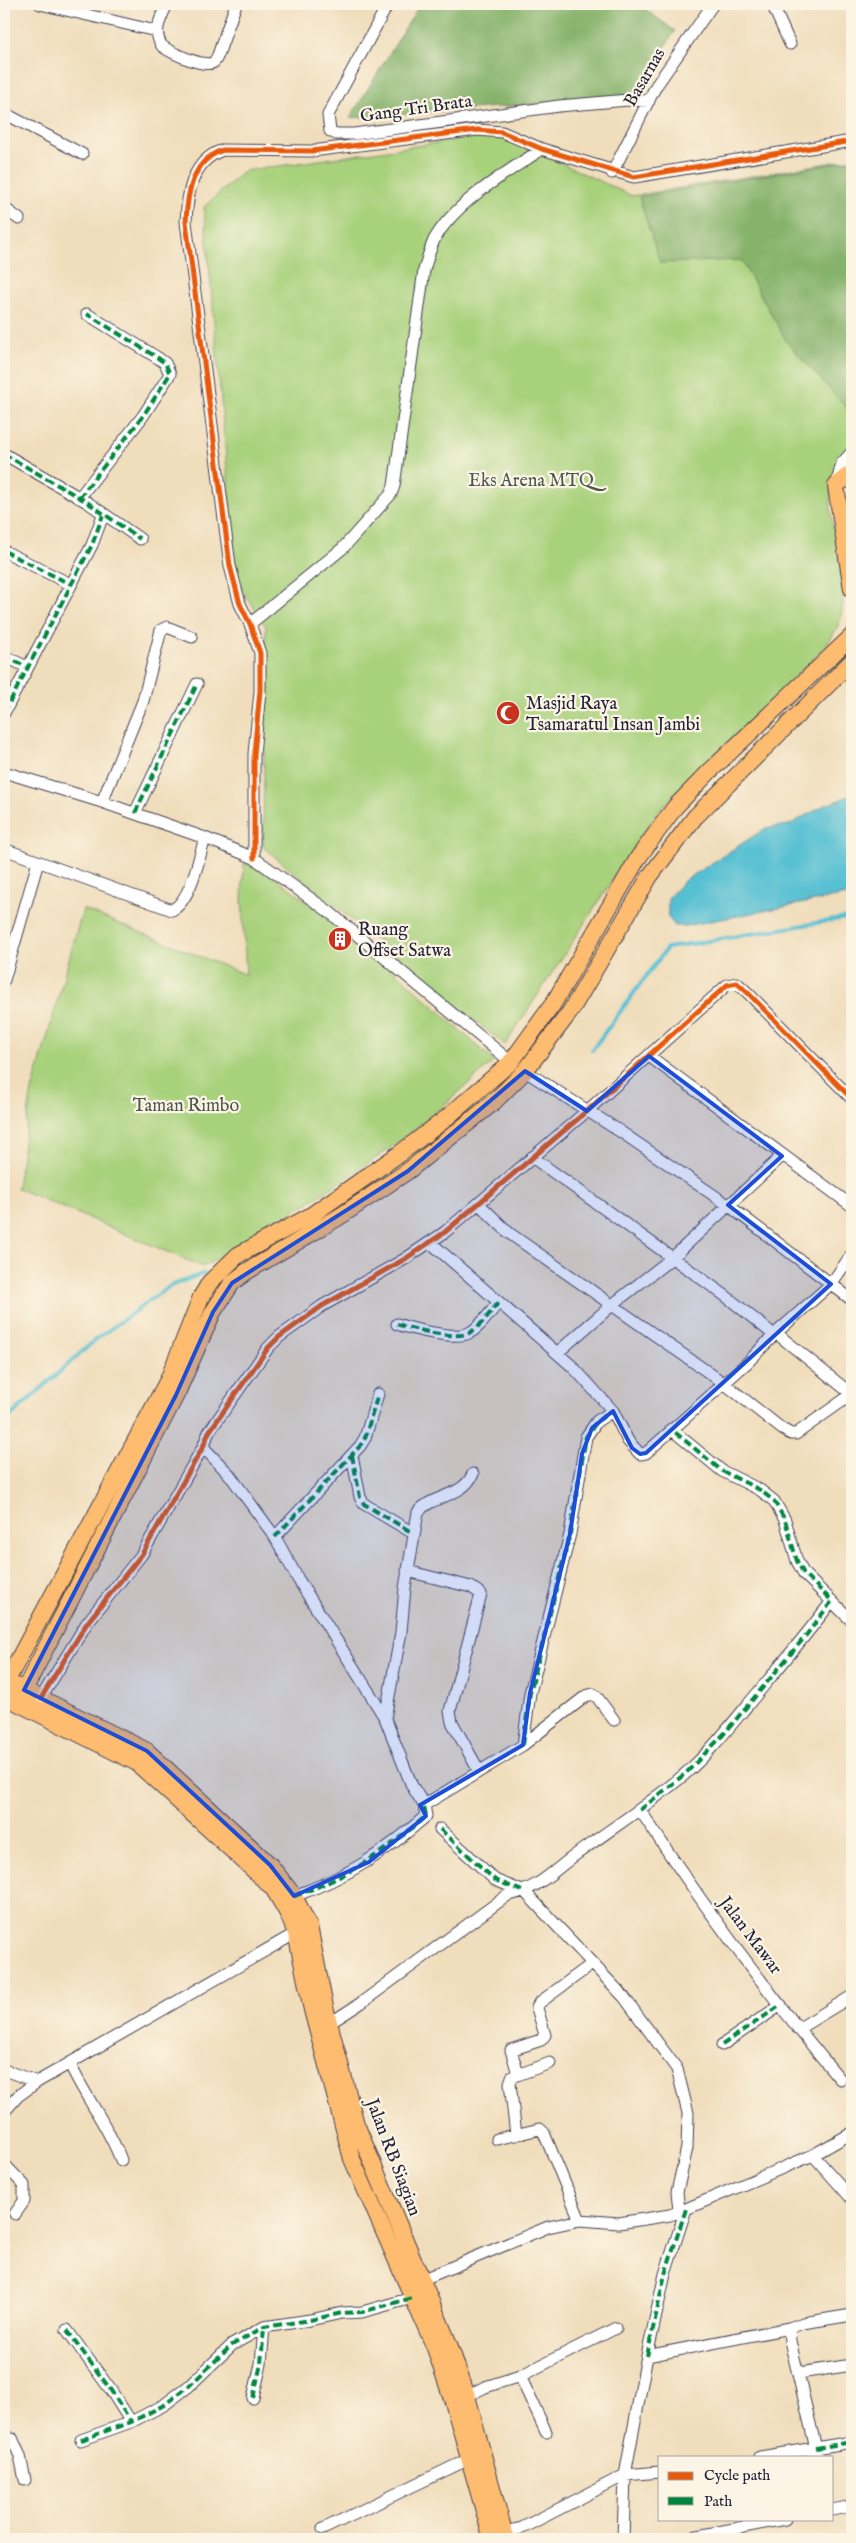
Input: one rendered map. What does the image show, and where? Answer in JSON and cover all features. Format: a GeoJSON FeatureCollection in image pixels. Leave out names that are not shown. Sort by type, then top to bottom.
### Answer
{"type":"FeatureCollection","features":[{"type":"Feature","properties":{"kind":"highway"},"geometry":{"type":"LineString","coordinates":[[852,481],[846,477],[836,486],[852,589]]}},
{"type":"Feature","properties":{"kind":"highway"},"geometry":{"type":"LineString","coordinates":[[9,1692],[168,1380],[210,1282],[238,1255],[310,1216],[399,1154],[444,1120],[511,1062],[553,1004],[638,858],[675,807],[852,637],[852,627]]}},
{"type":"Feature","properties":{"kind":"highway"},"geometry":{"type":"LineString","coordinates":[[9,1692],[176,1395],[222,1295],[232,1283],[246,1272],[339,1217],[408,1171],[494,1102],[525,1071],[570,1012],[650,876],[695,817],[852,661]]}},
{"type":"Feature","properties":{"kind":"highway"},"geometry":{"type":"LineString","coordinates":[[399,1154],[408,1171]]}},
{"type":"Feature","properties":{"kind":"highway"},"geometry":{"type":"LineString","coordinates":[[9,1692],[41,1698],[142,1757]]}},
{"type":"Feature","properties":{"kind":"highway"},"geometry":{"type":"LineString","coordinates":[[9,1692],[142,1757]]}},
{"type":"Feature","properties":{"kind":"highway","name":"Jalan RB Siagian"},"geometry":{"type":"LineString","coordinates":[[142,1757],[270,1864],[294,1896],[309,1926],[330,2023],[356,2124],[449,2344],[467,2396],[497,2538]]}},
{"type":"Feature","properties":{"kind":"highway","name":"Jalan RB Siagian"},"geometry":{"type":"LineString","coordinates":[[142,1757],[273,1888],[287,1912],[296,1934],[315,2019],[352,2159],[435,2348],[468,2459],[497,2538]]}},
{"type":"Feature","properties":{"kind":"street"},"geometry":{"type":"LineString","coordinates":[[40,4],[156,30]]}},
{"type":"Feature","properties":{"kind":"street"},"geometry":{"type":"LineString","coordinates":[[167,4],[156,30],[158,41],[169,52],[208,64],[214,62],[218,55],[236,4]]}},
{"type":"Feature","properties":{"kind":"street","name":"Gang Tri Brata"},"geometry":{"type":"LineString","coordinates":[[388,4],[328,115],[330,131],[336,134],[354,134],[559,106],[649,101]]}},
{"type":"Feature","properties":{"kind":"street","name":"Basarnas"},"geometry":{"type":"LineString","coordinates":[[612,173],[649,101],[713,4]]}},
{"type":"Feature","properties":{"kind":"street"},"geometry":{"type":"LineString","coordinates":[[772,4],[790,44]]}},
{"type":"Feature","properties":{"kind":"street"},"geometry":{"type":"LineString","coordinates":[[4,113],[82,154]]}},
{"type":"Feature","properties":{"kind":"street"},"geometry":{"type":"LineString","coordinates":[[254,858],[254,754],[260,691],[260,654],[250,624],[240,604],[230,566],[186,222],[187,206],[195,172],[211,156],[223,150],[312,151],[477,130],[502,132],[542,149],[612,173],[634,177],[852,141]]}},
{"type":"Feature","properties":{"kind":"street"},"geometry":{"type":"LineString","coordinates":[[250,624],[343,548],[391,494],[394,486],[424,270],[434,241],[450,218],[490,184],[542,149]]}},
{"type":"Feature","properties":{"kind":"street"},"geometry":{"type":"LineString","coordinates":[[4,208],[19,219]]}},
{"type":"Feature","properties":{"kind":"street"},"geometry":{"type":"LineString","coordinates":[[79,498],[143,416],[170,374],[169,369],[158,358],[87,314]]}},
{"type":"Feature","properties":{"kind":"street"},"geometry":{"type":"LineString","coordinates":[[836,486],[842,463],[852,452]]}},
{"type":"Feature","properties":{"kind":"street"},"geometry":{"type":"LineString","coordinates":[[4,454],[79,498],[140,538]]}},
{"type":"Feature","properties":{"kind":"street"},"geometry":{"type":"LineString","coordinates":[[4,712],[70,584],[92,546],[103,515]]}},
{"type":"Feature","properties":{"kind":"street"},"geometry":{"type":"LineString","coordinates":[[4,551],[70,584]]}},
{"type":"Feature","properties":{"kind":"street"},"geometry":{"type":"LineString","coordinates":[[102,802],[143,701],[161,630],[167,628],[192,636]]}},
{"type":"Feature","properties":{"kind":"street"},"geometry":{"type":"LineString","coordinates":[[4,656],[27,667]]}},
{"type":"Feature","properties":{"kind":"street"},"geometry":{"type":"LineString","coordinates":[[134,813],[197,684]]}},
{"type":"Feature","properties":{"kind":"street"},"geometry":{"type":"LineString","coordinates":[[4,772],[134,813],[205,838],[254,858],[328,911],[511,1062]]}},
{"type":"Feature","properties":{"kind":"street"},"geometry":{"type":"LineString","coordinates":[[4,849],[172,910],[179,906],[186,898],[205,838]]}},
{"type":"Feature","properties":{"kind":"street"},"geometry":{"type":"LineString","coordinates":[[4,980],[38,862]]}},
{"type":"Feature","properties":{"kind":"street"},"geometry":{"type":"LineString","coordinates":[[41,1698],[87,1623],[142,1554],[203,1448],[209,1432],[273,1342],[322,1306],[405,1259],[430,1242],[478,1204],[586,1111],[726,985],[735,983],[749,994],[852,1099]]}},
{"type":"Feature","properties":{"kind":"street"},"geometry":{"type":"LineString","coordinates":[[649,1056],[852,1206]]}},
{"type":"Feature","properties":{"kind":"street"},"geometry":{"type":"LineString","coordinates":[[525,1071],[621,1132],[728,1205],[852,1300]]}},
{"type":"Feature","properties":{"kind":"street"},"geometry":{"type":"LineString","coordinates":[[558,1353],[612,1305],[672,1258],[782,1156]]}},
{"type":"Feature","properties":{"kind":"street"},"geometry":{"type":"LineString","coordinates":[[478,1204],[509,1233],[724,1384],[791,1434],[801,1432],[848,1397],[848,1389],[727,1297],[532,1157]]}},
{"type":"Feature","properties":{"kind":"street"},"geometry":{"type":"LineString","coordinates":[[430,1242],[558,1353],[613,1411],[632,1448],[640,1454],[646,1453],[724,1384],[775,1334],[831,1284],[852,1254]]}},
{"type":"Feature","properties":{"kind":"street"},"geometry":{"type":"LineString","coordinates":[[397,1324],[422,1332],[464,1334],[480,1323],[499,1302]]}},
{"type":"Feature","properties":{"kind":"street"},"geometry":{"type":"LineString","coordinates":[[275,1537],[352,1455],[365,1438],[378,1394]]}},
{"type":"Feature","properties":{"kind":"street"},"geometry":{"type":"LineString","coordinates":[[523,1745],[530,1693],[570,1534],[586,1437],[597,1421],[613,1411]]}},
{"type":"Feature","properties":{"kind":"street"},"geometry":{"type":"LineString","coordinates":[[671,1429],[722,1471],[760,1490],[774,1501],[785,1520],[797,1561],[804,1574],[852,1620]]}},
{"type":"Feature","properties":{"kind":"street"},"geometry":{"type":"LineString","coordinates":[[203,1448],[229,1474],[275,1537],[298,1580],[385,1718],[412,1786],[424,1805],[426,1816],[376,1858],[294,1896]]}},
{"type":"Feature","properties":{"kind":"street"},"geometry":{"type":"LineString","coordinates":[[352,1455],[360,1498],[364,1504],[413,1533]]}},
{"type":"Feature","properties":{"kind":"street"},"geometry":{"type":"LineString","coordinates":[[385,1718],[401,1632],[413,1533],[421,1509],[464,1488],[473,1474]]}},
{"type":"Feature","properties":{"kind":"street"},"geometry":{"type":"LineString","coordinates":[[407,1571],[472,1587],[481,1594],[450,1710],[452,1722],[479,1772]]}},
{"type":"Feature","properties":{"kind":"street"},"geometry":{"type":"LineString","coordinates":[[330,2023],[369,1998],[508,1894],[525,1892],[640,1810],[686,1773],[723,1735],[832,1601]]}},
{"type":"Feature","properties":{"kind":"street"},"geometry":{"type":"LineString","coordinates":[[424,1805],[523,1745],[590,1695],[597,1697],[614,1720]]}},
{"type":"Feature","properties":{"kind":"street","name":"Jalan Mawar"},"geometry":{"type":"LineString","coordinates":[[640,1810],[679,1869],[798,2030],[840,2079]]}},
{"type":"Feature","properties":{"kind":"street"},"geometry":{"type":"LineString","coordinates":[[440,1829],[495,1880],[525,1892],[624,1997],[677,2069],[688,2113],[687,2148],[677,2192],[683,2210],[665,2274],[624,2475],[623,2539]]}},
{"type":"Feature","properties":{"kind":"street"},"geometry":{"type":"LineString","coordinates":[[4,2112],[18,2096],[37,2082],[296,1934]]}},
{"type":"Feature","properties":{"kind":"street"},"geometry":{"type":"LineString","coordinates":[[518,2074],[511,2050],[542,2040],[545,2035],[537,2008],[539,2002],[592,1964]]}},
{"type":"Feature","properties":{"kind":"street"},"geometry":{"type":"LineString","coordinates":[[798,2030],[852,1996]]}},
{"type":"Feature","properties":{"kind":"street"},"geometry":{"type":"LineString","coordinates":[[722,2045],[781,2005]]}},
{"type":"Feature","properties":{"kind":"street"},"geometry":{"type":"LineString","coordinates":[[516,2135],[510,2083],[512,2078],[518,2074],[550,2063]]}},
{"type":"Feature","properties":{"kind":"street"},"geometry":{"type":"LineString","coordinates":[[70,2064],[101,2117],[121,2160]]}},
{"type":"Feature","properties":{"kind":"street"},"geometry":{"type":"LineString","coordinates":[[4,2070],[37,2082]]}},
{"type":"Feature","properties":{"kind":"street"},"geometry":{"type":"LineString","coordinates":[[497,2140],[540,2129],[544,2134],[580,2220]]}},
{"type":"Feature","properties":{"kind":"street"},"geometry":{"type":"LineString","coordinates":[[421,2280],[548,2227],[580,2220],[619,2223],[670,2215],[813,2155],[852,2133]]}},
{"type":"Feature","properties":{"kind":"street"},"geometry":{"type":"LineString","coordinates":[[813,2155],[852,2198]]}},
{"type":"Feature","properties":{"kind":"street"},"geometry":{"type":"LineString","coordinates":[[4,2164],[24,2186],[24,2201],[15,2214]]}},
{"type":"Feature","properties":{"kind":"street"},"geometry":{"type":"LineString","coordinates":[[81,2440],[131,2422],[164,2405],[189,2386],[232,2345],[264,2327],[342,2313],[362,2312],[412,2298]]}},
{"type":"Feature","properties":{"kind":"street"},"geometry":{"type":"LineString","coordinates":[[647,2356],[790,2328],[803,2323],[852,2315]]}},
{"type":"Feature","properties":{"kind":"street"},"geometry":{"type":"LineString","coordinates":[[253,2398],[261,2364],[264,2327]]}},
{"type":"Feature","properties":{"kind":"street"},"geometry":{"type":"LineString","coordinates":[[467,2396],[485,2387],[520,2376],[616,2328]]}},
{"type":"Feature","properties":{"kind":"street"},"geometry":{"type":"LineString","coordinates":[[790,2328],[817,2452]]}},
{"type":"Feature","properties":{"kind":"street"},"geometry":{"type":"LineString","coordinates":[[68,2330],[131,2422]]}},
{"type":"Feature","properties":{"kind":"street"},"geometry":{"type":"LineString","coordinates":[[799,2373],[852,2365]]}},
{"type":"Feature","properties":{"kind":"street"},"geometry":{"type":"LineString","coordinates":[[520,2376],[546,2432]]}},
{"type":"Feature","properties":{"kind":"street"},"geometry":{"type":"LineString","coordinates":[[4,2437],[12,2438],[20,2456],[25,2480]]}},
{"type":"Feature","properties":{"kind":"street"},"geometry":{"type":"LineString","coordinates":[[771,2456],[817,2452],[852,2442]]}},
{"type":"Feature","properties":{"kind":"street"},"geometry":{"type":"LineString","coordinates":[[323,2529],[468,2459]]}},
{"type":"Feature","properties":{"kind":"street"},"geometry":{"type":"LineString","coordinates":[[497,2538],[522,2528],[624,2475],[658,2472]]}},
{"type":"Feature","properties":{"kind":"street"},"geometry":{"type":"LineString","coordinates":[[834,2510],[852,2506]]}},
{"type":"Feature","properties":{"kind":"street"},"geometry":{"type":"LineString","coordinates":[[682,2539],[780,2520]]}},
{"type":"Feature","properties":{"kind":"highlighted area"},"geometry":{"type":"Polygon","coordinates":[[[649,1056],[782,1156],[728,1205],[831,1284],[646,1453],[640,1454],[632,1448],[613,1411],[592,1428],[582,1454],[570,1534],[530,1693],[523,1745],[420,1805],[426,1816],[369,1862],[294,1896],[270,1865],[147,1751],[24,1690],[176,1395],[213,1312],[232,1283],[408,1171],[525,1071],[587,1111],[649,1056]]]}},
{"type":"Feature","properties":{"kind":"green space"},"geometry":{"type":"Polygon","coordinates":[[[420,4],[638,4],[675,31],[633,97],[350,118],[420,4]]]}},
{"type":"Feature","properties":{"kind":"green space","name":"Eks Arena MTQ"},"geometry":{"type":"Polygon","coordinates":[[[498,134],[632,196],[852,159],[852,444],[838,462],[832,481],[831,502],[843,589],[842,610],[837,627],[822,650],[657,812],[505,1045],[263,847],[266,626],[237,582],[204,207],[244,171],[498,134]]]}},
{"type":"Feature","properties":{"kind":"green space"},"geometry":{"type":"Polygon","coordinates":[[[852,160],[852,414],[787,342],[741,260],[660,263],[639,197],[852,160]]]}},
{"type":"Feature","properties":{"kind":"green space","name":"Taman Rimbo"},"geometry":{"type":"Polygon","coordinates":[[[244,863],[272,875],[369,948],[494,1061],[454,1097],[383,1153],[316,1198],[203,1267],[17,1188],[31,1095],[83,909],[246,975],[242,898],[244,863]]]}},
{"type":"Feature","properties":{"kind":"water"},"geometry":{"type":"Polygon","coordinates":[[[852,795],[852,894],[685,926],[675,926],[668,917],[668,898],[684,881],[766,828],[789,825],[823,806],[852,795]]]}},
{"type":"Feature","properties":{"kind":"waterway"},"geometry":{"type":"LineString","coordinates":[[592,1050],[667,948],[852,917]]}},
{"type":"Feature","properties":{"kind":"waterway"},"geometry":{"type":"LineString","coordinates":[[4,1422],[95,1340],[170,1286],[204,1273]]}},
{"type":"Feature","properties":{"kind":"marked path"},"geometry":{"type":"LineString","coordinates":[[79,498],[143,416],[170,374],[165,363],[87,314]]}},
{"type":"Feature","properties":{"kind":"marked path"},"geometry":{"type":"LineString","coordinates":[[4,454],[87,502],[140,539]]}},
{"type":"Feature","properties":{"kind":"marked path"},"geometry":{"type":"LineString","coordinates":[[4,713],[92,545],[103,515]]}},
{"type":"Feature","properties":{"kind":"marked path"},"geometry":{"type":"LineString","coordinates":[[4,551],[70,584]]}},
{"type":"Feature","properties":{"kind":"marked path"},"geometry":{"type":"LineString","coordinates":[[4,656],[27,667]]}},
{"type":"Feature","properties":{"kind":"marked path"},"geometry":{"type":"LineString","coordinates":[[135,813],[197,684]]}},
{"type":"Feature","properties":{"kind":"marked path"},"geometry":{"type":"LineString","coordinates":[[397,1324],[444,1335],[463,1335],[477,1327],[499,1302]]}},
{"type":"Feature","properties":{"kind":"marked path"},"geometry":{"type":"LineString","coordinates":[[275,1537],[360,1446],[365,1438],[378,1394]]}},
{"type":"Feature","properties":{"kind":"marked path"},"geometry":{"type":"LineString","coordinates":[[523,1745],[530,1693],[570,1534],[586,1437],[597,1421],[613,1411]]}},
{"type":"Feature","properties":{"kind":"marked path"},"geometry":{"type":"LineString","coordinates":[[640,1810],[686,1773],[723,1735],[804,1638],[832,1601],[804,1574],[797,1561],[785,1520],[774,1501],[760,1490],[722,1471],[671,1429]]}},
{"type":"Feature","properties":{"kind":"marked path"},"geometry":{"type":"LineString","coordinates":[[352,1455],[360,1497],[364,1504],[413,1533]]}},
{"type":"Feature","properties":{"kind":"marked path"},"geometry":{"type":"LineString","coordinates":[[294,1896],[332,1881],[380,1853],[426,1816],[424,1805]]}},
{"type":"Feature","properties":{"kind":"marked path"},"geometry":{"type":"LineString","coordinates":[[440,1829],[495,1880],[525,1892]]}},
{"type":"Feature","properties":{"kind":"marked path"},"geometry":{"type":"LineString","coordinates":[[722,2045],[781,2005]]}},
{"type":"Feature","properties":{"kind":"marked path"},"geometry":{"type":"LineString","coordinates":[[647,2356],[665,2274],[686,2209]]}},
{"type":"Feature","properties":{"kind":"marked path"},"geometry":{"type":"LineString","coordinates":[[81,2440],[131,2422],[164,2405],[189,2386],[232,2345],[264,2327],[342,2313],[362,2312],[412,2298]]}},
{"type":"Feature","properties":{"kind":"marked path"},"geometry":{"type":"LineString","coordinates":[[253,2398],[261,2364],[264,2327]]}},
{"type":"Feature","properties":{"kind":"marked path"},"geometry":{"type":"LineString","coordinates":[[67,2330],[110,2389],[131,2422]]}},
{"type":"Feature","properties":{"kind":"marked path"},"geometry":{"type":"LineString","coordinates":[[816,2448],[852,2442]]}},
{"type":"Feature","properties":{"kind":"cycle path"},"geometry":{"type":"LineString","coordinates":[[254,858],[254,754],[260,691],[260,653],[250,624],[240,604],[230,566],[186,222],[188,200],[193,179],[204,162],[223,150],[312,151],[477,130],[502,132],[542,149],[634,177],[852,141]]}},
{"type":"Feature","properties":{"kind":"cycle path"},"geometry":{"type":"LineString","coordinates":[[41,1698],[87,1623],[142,1554],[203,1447],[209,1432],[268,1348],[279,1337],[322,1306],[405,1259],[445,1232],[587,1111],[727,985],[737,983],[852,1099]]}},
{"type":"Feature","properties":{"kind":"place","name":"Masjid Raya Tsamaratul Insan Jambi"},"geometry":{"type":"Point","coordinates":[508,713]}},
{"type":"Feature","properties":{"kind":"place","name":"Ruang Offset Satwa"},"geometry":{"type":"Point","coordinates":[340,939]}}]}
